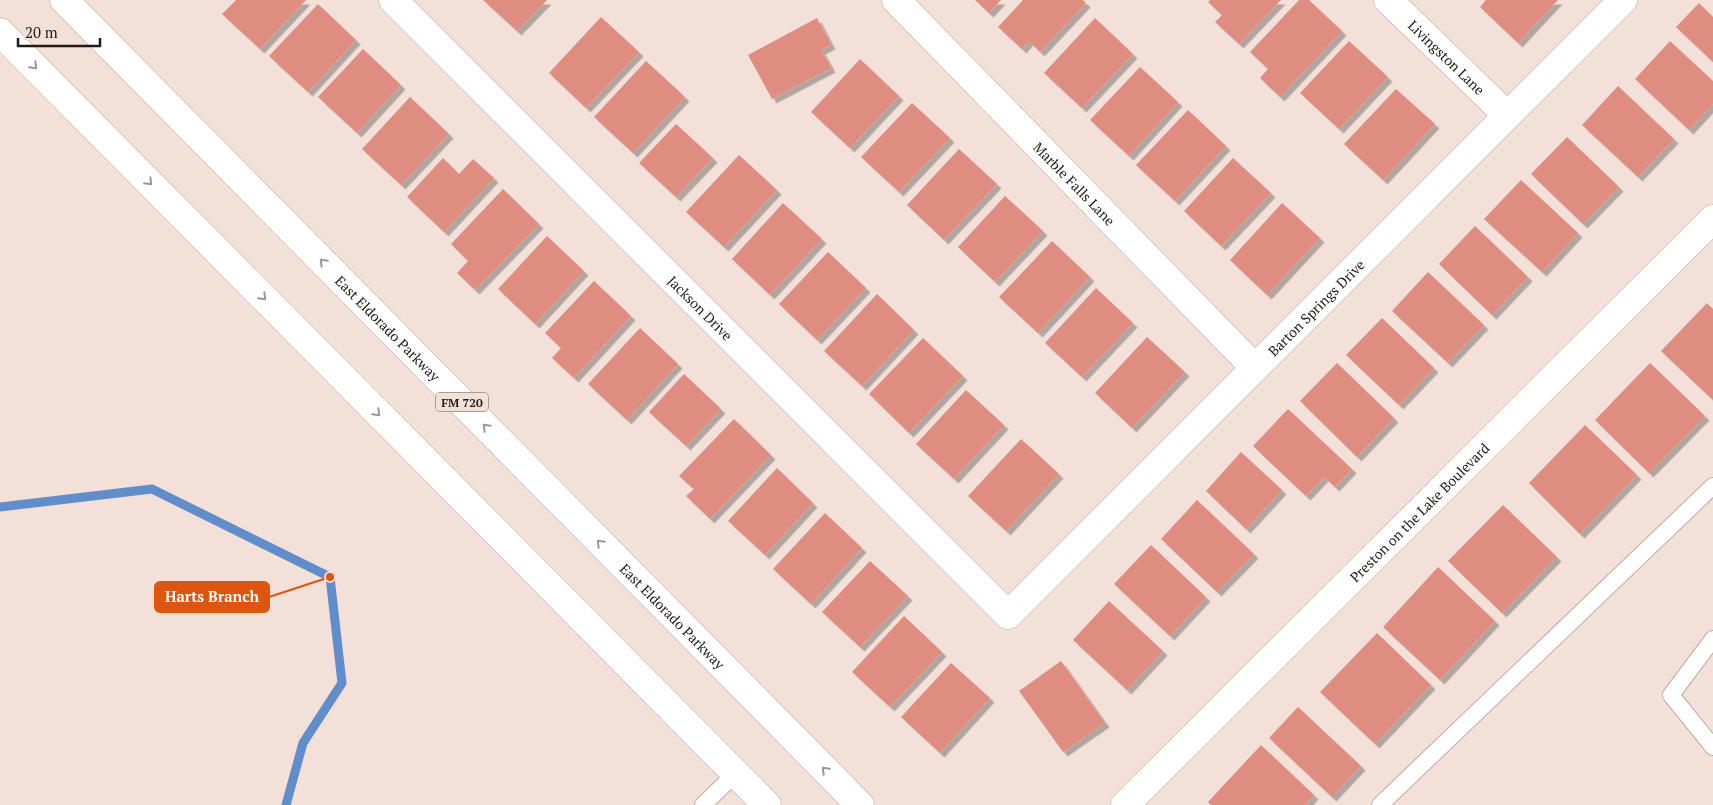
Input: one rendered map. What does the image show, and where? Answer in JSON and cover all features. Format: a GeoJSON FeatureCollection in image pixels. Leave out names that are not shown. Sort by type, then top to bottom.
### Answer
{"type":"FeatureCollection","features":[{"type":"Feature","properties":{"kind":"street","name":"East Eldorado Parkway"},"geometry":{"type":"LineString","coordinates":[[64,0],[860,805]]}},
{"type":"Feature","properties":{"kind":"street","name":"Jackson Drive"},"geometry":{"type":"LineString","coordinates":[[394,0],[1008,615]]}},
{"type":"Feature","properties":{"kind":"street","name":"Marble Falls Lane"},"geometry":{"type":"LineString","coordinates":[[896,0],[1255,368]]}},
{"type":"Feature","properties":{"kind":"street","name":"Livingston Lane"},"geometry":{"type":"LineString","coordinates":[[1388,0],[1507,115]]}},
{"type":"Feature","properties":{"kind":"street","name":"Barton Springs Drive"},"geometry":{"type":"LineString","coordinates":[[1008,615],[1623,0]]}},
{"type":"Feature","properties":{"kind":"street"},"geometry":{"type":"LineString","coordinates":[[0,32],[767,805]]}},
{"type":"Feature","properties":{"kind":"street","name":"Preston on the Lake Boulevard"},"geometry":{"type":"LineString","coordinates":[[1125,805],[1713,220]]}},
{"type":"Feature","properties":{"kind":"lane"},"geometry":{"type":"LineString","coordinates":[[1380,805],[1713,486]]}},
{"type":"Feature","properties":{"kind":"lane"},"geometry":{"type":"LineString","coordinates":[[1713,639],[1671,695],[1713,747]]}},
{"type":"Feature","properties":{"kind":"lane"},"geometry":{"type":"LineString","coordinates":[[703,805],[735,774]]}},
{"type":"Feature","properties":{"kind":"building"},"geometry":{"type":"Polygon","coordinates":[[[236,0],[306,0],[260,49],[222,14],[236,0]]]}},
{"type":"Feature","properties":{"kind":"building"},"geometry":{"type":"Polygon","coordinates":[[[483,0],[547,0],[517,31],[483,0]]]}},
{"type":"Feature","properties":{"kind":"building"},"geometry":{"type":"Polygon","coordinates":[[[975,0],[1001,0],[989,13],[975,0]]]}},
{"type":"Feature","properties":{"kind":"building"},"geometry":{"type":"Polygon","coordinates":[[[1023,0],[1083,0],[1086,3],[1040,52],[1029,41],[1022,49],[998,27],[1023,0]]]}},
{"type":"Feature","properties":{"kind":"building"},"geometry":{"type":"Polygon","coordinates":[[[1210,0],[1281,0],[1239,44],[1215,22],[1222,15],[1208,2],[1210,0]]]}},
{"type":"Feature","properties":{"kind":"building"},"geometry":{"type":"Polygon","coordinates":[[[1299,0],[1309,0],[1342,31],[1280,97],[1260,78],[1268,69],[1250,52],[1299,0]]]}},
{"type":"Feature","properties":{"kind":"building"},"geometry":{"type":"Polygon","coordinates":[[[1486,0],[1558,0],[1518,43],[1480,7],[1486,0]]]}},
{"type":"Feature","properties":{"kind":"building"},"geometry":{"type":"Polygon","coordinates":[[[1699,3],[1713,17],[1713,62],[1676,27],[1699,3]]]}},
{"type":"Feature","properties":{"kind":"building"},"geometry":{"type":"Polygon","coordinates":[[[318,4],[356,40],[308,92],[269,56],[318,4]]]}},
{"type":"Feature","properties":{"kind":"building"},"geometry":{"type":"Polygon","coordinates":[[[601,17],[639,52],[586,108],[549,73],[601,17]]]}},
{"type":"Feature","properties":{"kind":"building"},"geometry":{"type":"Polygon","coordinates":[[[817,18],[831,45],[821,50],[831,68],[772,99],[748,55],[817,18]]]}},
{"type":"Feature","properties":{"kind":"building"},"geometry":{"type":"Polygon","coordinates":[[[1095,18],[1133,54],[1082,108],[1044,73],[1095,18]]]}},
{"type":"Feature","properties":{"kind":"building"},"geometry":{"type":"Polygon","coordinates":[[[1349,41],[1388,77],[1339,129],[1300,93],[1349,41]]]}},
{"type":"Feature","properties":{"kind":"building"},"geometry":{"type":"Polygon","coordinates":[[[1670,41],[1713,81],[1713,104],[1689,130],[1635,79],[1670,41]]]}},
{"type":"Feature","properties":{"kind":"building"},"geometry":{"type":"Polygon","coordinates":[[[363,49],[401,85],[357,133],[318,97],[363,49]]]}},
{"type":"Feature","properties":{"kind":"building"},"geometry":{"type":"Polygon","coordinates":[[[860,59],[899,96],[850,148],[811,112],[860,59]]]}},
{"type":"Feature","properties":{"kind":"building"},"geometry":{"type":"Polygon","coordinates":[[[646,61],[685,97],[633,153],[594,117],[646,61]]]}},
{"type":"Feature","properties":{"kind":"building"},"geometry":{"type":"Polygon","coordinates":[[[1140,67],[1178,102],[1129,156],[1090,120],[1140,67]]]}},
{"type":"Feature","properties":{"kind":"building"},"geometry":{"type":"Polygon","coordinates":[[[1618,86],[1674,139],[1638,177],[1582,125],[1618,86]]]}},
{"type":"Feature","properties":{"kind":"building"},"geometry":{"type":"Polygon","coordinates":[[[1396,89],[1435,124],[1383,180],[1344,144],[1396,89]]]}},
{"type":"Feature","properties":{"kind":"building"},"geometry":{"type":"Polygon","coordinates":[[[410,97],[449,134],[401,185],[362,149],[410,97]]]}},
{"type":"Feature","properties":{"kind":"building"},"geometry":{"type":"Polygon","coordinates":[[[912,103],[950,138],[899,192],[861,157],[912,103]]]}},
{"type":"Feature","properties":{"kind":"building"},"geometry":{"type":"Polygon","coordinates":[[[1188,110],[1226,146],[1175,201],[1136,165],[1188,110]]]}},
{"type":"Feature","properties":{"kind":"building"},"geometry":{"type":"Polygon","coordinates":[[[676,124],[713,158],[676,197],[639,163],[676,124]]]}},
{"type":"Feature","properties":{"kind":"building"},"geometry":{"type":"Polygon","coordinates":[[[1567,137],[1619,187],[1583,224],[1531,174],[1567,137]]]}},
{"type":"Feature","properties":{"kind":"building"},"geometry":{"type":"Polygon","coordinates":[[[959,149],[997,184],[944,240],[907,205],[959,149]]]}},
{"type":"Feature","properties":{"kind":"building"},"geometry":{"type":"Polygon","coordinates":[[[739,155],[777,190],[724,247],[686,212],[739,155]]]}},
{"type":"Feature","properties":{"kind":"building"},"geometry":{"type":"Polygon","coordinates":[[[443,158],[459,174],[473,159],[494,178],[444,232],[407,197],[443,158]]]}},
{"type":"Feature","properties":{"kind":"building"},"geometry":{"type":"Polygon","coordinates":[[[1233,158],[1271,193],[1221,246],[1184,211],[1233,158]]]}},
{"type":"Feature","properties":{"kind":"building"},"geometry":{"type":"Polygon","coordinates":[[[1521,180],[1578,233],[1542,272],[1484,219],[1521,180]]]}},
{"type":"Feature","properties":{"kind":"building"},"geometry":{"type":"Polygon","coordinates":[[[503,189],[539,224],[475,290],[457,273],[468,261],[451,244],[503,189]]]}},
{"type":"Feature","properties":{"kind":"building"},"geometry":{"type":"Polygon","coordinates":[[[1005,196],[1043,231],[995,282],[958,247],[1005,196]]]}},
{"type":"Feature","properties":{"kind":"building"},"geometry":{"type":"Polygon","coordinates":[[[783,203],[822,239],[770,295],[732,259],[783,203]]]}},
{"type":"Feature","properties":{"kind":"building"},"geometry":{"type":"Polygon","coordinates":[[[1282,203],[1320,238],[1267,295],[1230,260],[1282,203]]]}},
{"type":"Feature","properties":{"kind":"building"},"geometry":{"type":"Polygon","coordinates":[[[1475,226],[1528,277],[1492,315],[1439,264],[1475,226]]]}},
{"type":"Feature","properties":{"kind":"building"},"geometry":{"type":"Polygon","coordinates":[[[547,236],[584,271],[535,324],[498,289],[547,236]]]}},
{"type":"Feature","properties":{"kind":"building"},"geometry":{"type":"Polygon","coordinates":[[[1052,241],[1090,277],[1038,333],[999,297],[1052,241]]]}},
{"type":"Feature","properties":{"kind":"building"},"geometry":{"type":"Polygon","coordinates":[[[828,252],[866,288],[817,340],[779,304],[828,252]]]}},
{"type":"Feature","properties":{"kind":"building"},"geometry":{"type":"Polygon","coordinates":[[[1428,272],[1484,325],[1448,363],[1392,311],[1428,272]]]}},
{"type":"Feature","properties":{"kind":"building"},"geometry":{"type":"Polygon","coordinates":[[[594,281],[631,316],[574,378],[552,358],[561,348],[545,333],[594,281]]]}},
{"type":"Feature","properties":{"kind":"building"},"geometry":{"type":"Polygon","coordinates":[[[1096,288],[1133,323],[1082,377],[1045,343],[1096,288]]]}},
{"type":"Feature","properties":{"kind":"building"},"geometry":{"type":"Polygon","coordinates":[[[877,294],[914,330],[862,386],[824,351],[877,294]]]}},
{"type":"Feature","properties":{"kind":"building"},"geometry":{"type":"Polygon","coordinates":[[[1707,303],[1713,309],[1713,400],[1661,351],[1707,303]]]}},
{"type":"Feature","properties":{"kind":"building"},"geometry":{"type":"Polygon","coordinates":[[[1382,318],[1434,368],[1399,405],[1346,355],[1382,318]]]}},
{"type":"Feature","properties":{"kind":"building"},"geometry":{"type":"Polygon","coordinates":[[[640,328],[678,364],[627,420],[588,384],[640,328]]]}},
{"type":"Feature","properties":{"kind":"building"},"geometry":{"type":"Polygon","coordinates":[[[1147,337],[1185,372],[1132,428],[1095,393],[1147,337]]]}},
{"type":"Feature","properties":{"kind":"building"},"geometry":{"type":"Polygon","coordinates":[[[923,338],[963,376],[909,433],[869,394],[923,338]]]}},
{"type":"Feature","properties":{"kind":"building"},"geometry":{"type":"Polygon","coordinates":[[[1337,363],[1394,418],[1357,457],[1300,401],[1337,363]]]}},
{"type":"Feature","properties":{"kind":"building"},"geometry":{"type":"Polygon","coordinates":[[[1650,363],[1705,416],[1649,473],[1595,420],[1650,363]]]}},
{"type":"Feature","properties":{"kind":"building"},"geometry":{"type":"Polygon","coordinates":[[[684,374],[721,409],[686,446],[649,412],[684,374]]]}},
{"type":"Feature","properties":{"kind":"building"},"geometry":{"type":"Polygon","coordinates":[[[966,390],[1004,425],[954,479],[916,444],[966,390]]]}},
{"type":"Feature","properties":{"kind":"building"},"geometry":{"type":"Polygon","coordinates":[[[1288,409],[1352,469],[1335,487],[1324,477],[1306,496],[1253,446],[1288,409]]]}},
{"type":"Feature","properties":{"kind":"building"},"geometry":{"type":"Polygon","coordinates":[[[734,419],[771,455],[710,519],[686,496],[694,489],[679,476],[734,419]]]}},
{"type":"Feature","properties":{"kind":"building"},"geometry":{"type":"Polygon","coordinates":[[[1585,425],[1637,475],[1580,534],[1529,483],[1585,425]]]}},
{"type":"Feature","properties":{"kind":"building"},"geometry":{"type":"Polygon","coordinates":[[[1021,439],[1059,474],[1006,531],[968,496],[1021,439]]]}},
{"type":"Feature","properties":{"kind":"building"},"geometry":{"type":"Polygon","coordinates":[[[1241,452],[1282,490],[1246,529],[1206,491],[1241,452]]]}},
{"type":"Feature","properties":{"kind":"building"},"geometry":{"type":"Polygon","coordinates":[[[777,468],[813,503],[765,555],[728,521],[777,468]]]}},
{"type":"Feature","properties":{"kind":"building"},"geometry":{"type":"Polygon","coordinates":[[[1197,500],[1254,554],[1217,592],[1161,539],[1197,500]]]}},
{"type":"Feature","properties":{"kind":"building"},"geometry":{"type":"Polygon","coordinates":[[[1503,505],[1557,557],[1502,613],[1448,561],[1503,505]]]}},
{"type":"Feature","properties":{"kind":"building"},"geometry":{"type":"Polygon","coordinates":[[[825,513],[862,548],[811,604],[773,569],[825,513]]]}},
{"type":"Feature","properties":{"kind":"building"},"geometry":{"type":"Polygon","coordinates":[[[1151,545],[1206,597],[1170,636],[1114,584],[1151,545]]]}},
{"type":"Feature","properties":{"kind":"building"},"geometry":{"type":"Polygon","coordinates":[[[870,561],[908,596],[860,647],[822,612],[870,561]]]}},
{"type":"Feature","properties":{"kind":"building"},"geometry":{"type":"Polygon","coordinates":[[[1438,567],[1495,621],[1440,680],[1383,627],[1438,567]]]}},
{"type":"Feature","properties":{"kind":"building"},"geometry":{"type":"Polygon","coordinates":[[[1109,601],[1163,651],[1127,690],[1073,640],[1109,601]]]}},
{"type":"Feature","properties":{"kind":"building"},"geometry":{"type":"Polygon","coordinates":[[[904,616],[942,652],[890,707],[852,672],[904,616]]]}},
{"type":"Feature","properties":{"kind":"building"},"geometry":{"type":"Polygon","coordinates":[[[1377,633],[1431,685],[1375,744],[1320,692],[1377,633]]]}},
{"type":"Feature","properties":{"kind":"building"},"geometry":{"type":"Polygon","coordinates":[[[1061,661],[1105,723],[1063,752],[1019,691],[1061,661]]]}},
{"type":"Feature","properties":{"kind":"building"},"geometry":{"type":"Polygon","coordinates":[[[951,663],[990,698],[940,753],[901,717],[951,663]]]}},
{"type":"Feature","properties":{"kind":"building"},"geometry":{"type":"Polygon","coordinates":[[[1298,707],[1361,766],[1332,797],[1269,738],[1298,707]]]}},
{"type":"Feature","properties":{"kind":"building"},"geometry":{"type":"Polygon","coordinates":[[[1261,745],[1314,795],[1305,805],[1211,805],[1208,802],[1261,745]]]}},
{"type":"Feature","properties":{"kind":"waterway"},"geometry":{"type":"LineString","coordinates":[[0,507],[152,489],[330,577],[342,683],[303,743],[286,805]]}},
{"type":"Feature","properties":{"kind":"place","name":"Harts Branch"},"geometry":{"type":"Point","coordinates":[330,577]}}]}
